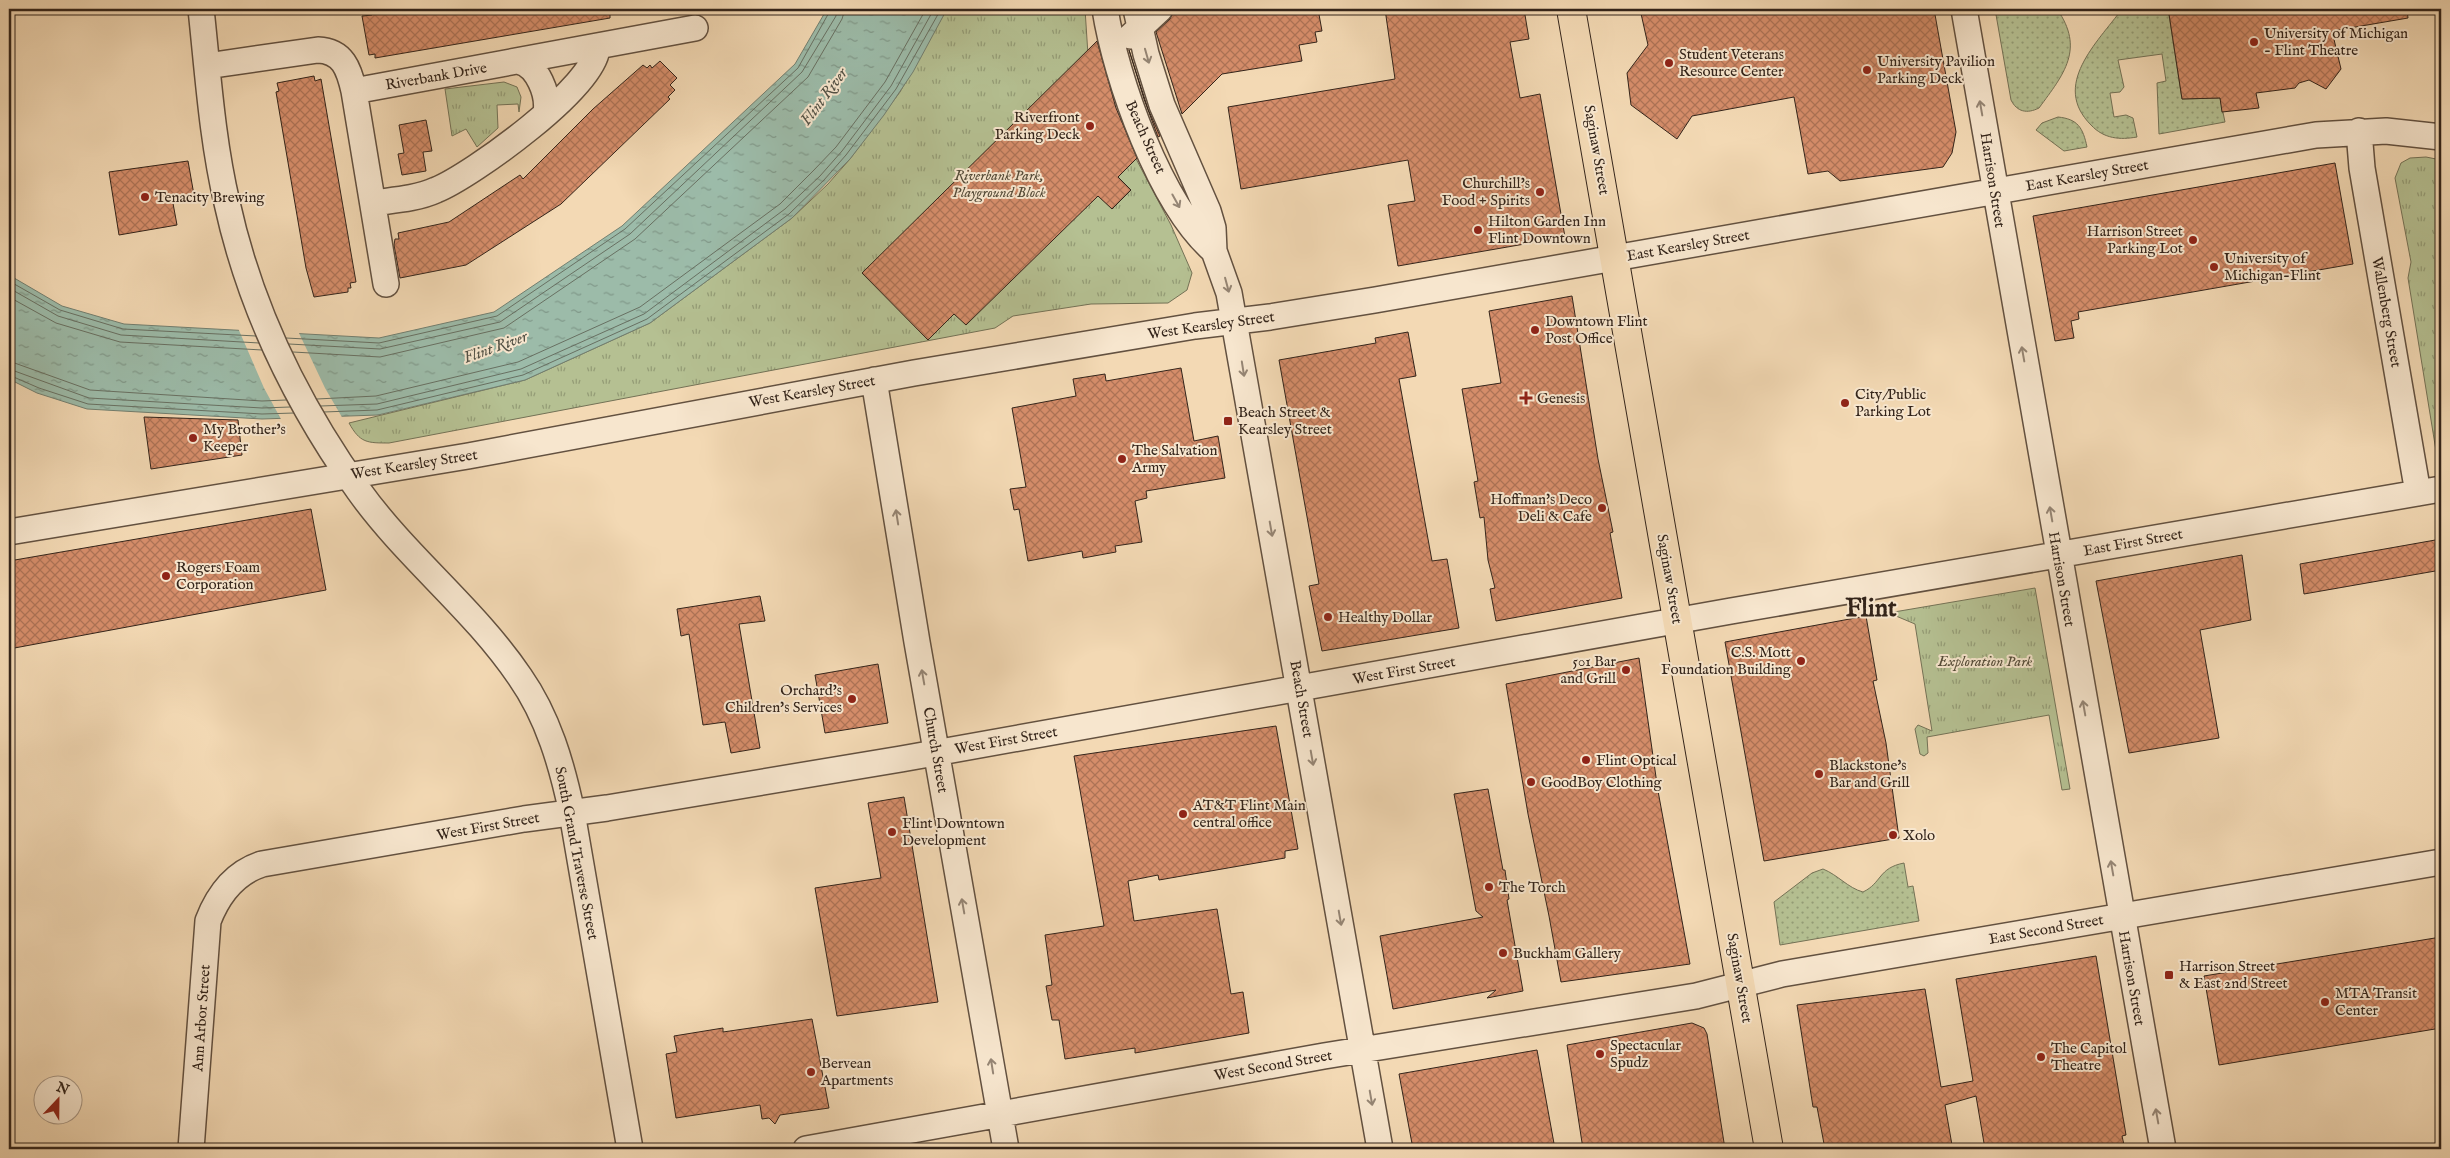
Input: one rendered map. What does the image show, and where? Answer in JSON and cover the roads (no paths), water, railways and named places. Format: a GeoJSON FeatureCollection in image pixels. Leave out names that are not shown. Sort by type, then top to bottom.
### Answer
{"type":"FeatureCollection","features":[{"type":"Feature","properties":{"kind":"main road","name":"Saginaw Street"},"geometry":{"type":"LineString","coordinates":[[1571,9],[1616,258],[1769,1149]]}},
{"type":"Feature","properties":{"kind":"street","name":"South Grand Traverse Street"},"geometry":{"type":"LineString","coordinates":[[201,9],[213,123],[226,201],[242,259],[260,310],[285,368],[316,426],[348,475],[374,510],[488,636],[521,677],[550,734],[560,763],[572,812],[630,1149]]}},
{"type":"Feature","properties":{"kind":"street","name":"Beach Street"},"geometry":{"type":"LineString","coordinates":[[1105,9],[1115,52],[1132,109],[1156,164],[1193,229],[1214,251]]}},
{"type":"Feature","properties":{"kind":"street"},"geometry":{"type":"LineString","coordinates":[[1115,52],[1138,18],[1160,9]]}},
{"type":"Feature","properties":{"kind":"street","name":"Harrison Street"},"geometry":{"type":"LineString","coordinates":[[1964,9],[2163,1149]]}},
{"type":"Feature","properties":{"kind":"street","name":"Beach Street"},"geometry":{"type":"LineString","coordinates":[[1138,18],[1165,113],[1208,211],[1214,251],[1228,286],[1380,1149]]}},
{"type":"Feature","properties":{"kind":"street","name":"Riverbank Drive"},"geometry":{"type":"LineString","coordinates":[[354,91],[695,28]]}},
{"type":"Feature","properties":{"kind":"street"},"geometry":{"type":"LineString","coordinates":[[373,203],[428,194],[450,184],[508,147],[546,113],[589,69],[596,56],[597,46]]}},
{"type":"Feature","properties":{"kind":"street"},"geometry":{"type":"LineString","coordinates":[[207,66],[326,50],[336,53],[342,59],[349,72],[354,91],[386,284]]}},
{"type":"Feature","properties":{"kind":"street"},"geometry":{"type":"LineString","coordinates":[[518,61],[530,67],[543,89],[547,100],[546,113]]}},
{"type":"Feature","properties":{"kind":"street","name":"East Kearsley Street"},"geometry":{"type":"LineString","coordinates":[[1616,258],[2316,135],[2359,131],[2386,131],[2441,137]]}},
{"type":"Feature","properties":{"kind":"street","name":"Wallenberg Street"},"geometry":{"type":"LineString","coordinates":[[2359,131],[2362,168],[2430,491]]}},
{"type":"Feature","properties":{"kind":"street","name":"West Kearsley Street"},"geometry":{"type":"LineString","coordinates":[[9,532],[478,454],[874,380],[1356,303],[1616,258]]}},
{"type":"Feature","properties":{"kind":"street","name":"Church Street"},"geometry":{"type":"LineString","coordinates":[[874,380],[1006,1149]]}},
{"type":"Feature","properties":{"kind":"street","name":"East First Street"},"geometry":{"type":"LineString","coordinates":[[1677,622],[2430,491]]}},
{"type":"Feature","properties":{"kind":"street","name":"West First Street"},"geometry":{"type":"LineString","coordinates":[[224,891],[246,871],[275,862],[937,752],[1677,622]]}},
{"type":"Feature","properties":{"kind":"street","name":"East Second Street"},"geometry":{"type":"LineString","coordinates":[[1741,985],[1792,972],[2441,862]]}},
{"type":"Feature","properties":{"kind":"street","name":"Ann Arbor Street"},"geometry":{"type":"LineString","coordinates":[[192,1149],[207,930],[211,914],[224,891]]}},
{"type":"Feature","properties":{"kind":"street","name":"West Second Street"},"geometry":{"type":"LineString","coordinates":[[806,1149],[1363,1050],[1696,996],[1741,985]]}},
{"type":"Feature","properties":{"kind":"water","name":"Flint River"},"geometry":{"type":"Polygon","coordinates":[[[827,9],[947,9],[913,72],[884,115],[850,159],[792,218],[650,323],[525,380],[378,415],[262,419],[87,409],[37,393],[9,379],[9,275],[62,306],[124,324],[379,338],[494,312],[622,226],[795,64],[827,9]]]}},
{"type":"Feature","properties":{"kind":"place","name":"University of Michigan - Flint Theatre"},"geometry":{"type":"Point","coordinates":[2254,42]}},
{"type":"Feature","properties":{"kind":"place","name":"Student Veterans Resource Center"},"geometry":{"type":"Point","coordinates":[1669,63]}},
{"type":"Feature","properties":{"kind":"place","name":"University Pavilion Parking Deck"},"geometry":{"type":"Point","coordinates":[1867,70]}},
{"type":"Feature","properties":{"kind":"place","name":"Riverfront Parking Deck"},"geometry":{"type":"Point","coordinates":[1090,126]}},
{"type":"Feature","properties":{"kind":"place","name":"Churchill's Food + Spirits"},"geometry":{"type":"Point","coordinates":[1540,192]}},
{"type":"Feature","properties":{"kind":"place","name":"Tenacity Brewing"},"geometry":{"type":"Point","coordinates":[145,197]}},
{"type":"Feature","properties":{"kind":"place","name":"Hilton Garden Inn Flint Downtown"},"geometry":{"type":"Point","coordinates":[1478,230]}},
{"type":"Feature","properties":{"kind":"place","name":"Harrison Street Parking Lot"},"geometry":{"type":"Point","coordinates":[2193,240]}},
{"type":"Feature","properties":{"kind":"place","name":"University of Michigan-Flint"},"geometry":{"type":"Point","coordinates":[2214,267]}},
{"type":"Feature","properties":{"kind":"place","name":"Downtown Flint Post Office"},"geometry":{"type":"Point","coordinates":[1535,330]}},
{"type":"Feature","properties":{"kind":"place","name":"Genesis"},"geometry":{"type":"Point","coordinates":[1526,398]}},
{"type":"Feature","properties":{"kind":"place","name":"City/Public Parking Lot"},"geometry":{"type":"Point","coordinates":[1845,403]}},
{"type":"Feature","properties":{"kind":"place","name":"Beach Street & Kearsley Street"},"geometry":{"type":"Point","coordinates":[1228,421]}},
{"type":"Feature","properties":{"kind":"place","name":"My Brother's Keeper"},"geometry":{"type":"Point","coordinates":[193,438]}},
{"type":"Feature","properties":{"kind":"place","name":"The Salvation Army"},"geometry":{"type":"Point","coordinates":[1122,459]}},
{"type":"Feature","properties":{"kind":"place","name":"Hoffman's Deco Deli & Cafe"},"geometry":{"type":"Point","coordinates":[1602,508]}},
{"type":"Feature","properties":{"kind":"place","name":"Rogers Foam Corporation"},"geometry":{"type":"Point","coordinates":[166,576]}},
{"type":"Feature","properties":{"kind":"place","name":"Healthy Dollar"},"geometry":{"type":"Point","coordinates":[1328,617]}},
{"type":"Feature","properties":{"kind":"place","name":"C.S. Mott Foundation Building"},"geometry":{"type":"Point","coordinates":[1801,661]}},
{"type":"Feature","properties":{"kind":"place","name":"501 Bar and Grill"},"geometry":{"type":"Point","coordinates":[1626,670]}},
{"type":"Feature","properties":{"kind":"place","name":"Orchard's Children's Services"},"geometry":{"type":"Point","coordinates":[852,699]}},
{"type":"Feature","properties":{"kind":"place","name":"Flint Optical"},"geometry":{"type":"Point","coordinates":[1586,760]}},
{"type":"Feature","properties":{"kind":"place","name":"Blackstone's Bar and Grill"},"geometry":{"type":"Point","coordinates":[1819,774]}},
{"type":"Feature","properties":{"kind":"place","name":"GoodBoy Clothing"},"geometry":{"type":"Point","coordinates":[1531,782]}},
{"type":"Feature","properties":{"kind":"place","name":"AT&T Flint Main central office"},"geometry":{"type":"Point","coordinates":[1183,814]}},
{"type":"Feature","properties":{"kind":"place","name":"Flint Downtown Development"},"geometry":{"type":"Point","coordinates":[892,832]}},
{"type":"Feature","properties":{"kind":"place","name":"Xolo"},"geometry":{"type":"Point","coordinates":[1893,835]}},
{"type":"Feature","properties":{"kind":"place","name":"The Torch"},"geometry":{"type":"Point","coordinates":[1489,887]}},
{"type":"Feature","properties":{"kind":"place","name":"Buckham Gallery"},"geometry":{"type":"Point","coordinates":[1503,953]}},
{"type":"Feature","properties":{"kind":"place","name":"Harrison Street & East 2nd Street"},"geometry":{"type":"Point","coordinates":[2169,975]}},
{"type":"Feature","properties":{"kind":"place","name":"MTA Transit Center"},"geometry":{"type":"Point","coordinates":[2325,1002]}},
{"type":"Feature","properties":{"kind":"place","name":"Spectacular Spudz"},"geometry":{"type":"Point","coordinates":[1600,1054]}},
{"type":"Feature","properties":{"kind":"place","name":"The Capitol Theatre"},"geometry":{"type":"Point","coordinates":[2041,1057]}},
{"type":"Feature","properties":{"kind":"place","name":"Bervean Apartments"},"geometry":{"type":"Point","coordinates":[811,1072]}},
{"type":"Feature","properties":{"kind":"district","name":"Flint"},"geometry":{"type":"Point","coordinates":[1871,607]}},
{"type":"Feature","properties":{"kind":"park label","name":"Riverbank Park, Playground Block"},"geometry":{"type":"Point","coordinates":[999,184]}},
{"type":"Feature","properties":{"kind":"park label","name":"Exploration Park"},"geometry":{"type":"Point","coordinates":[1985,661]}}]}
